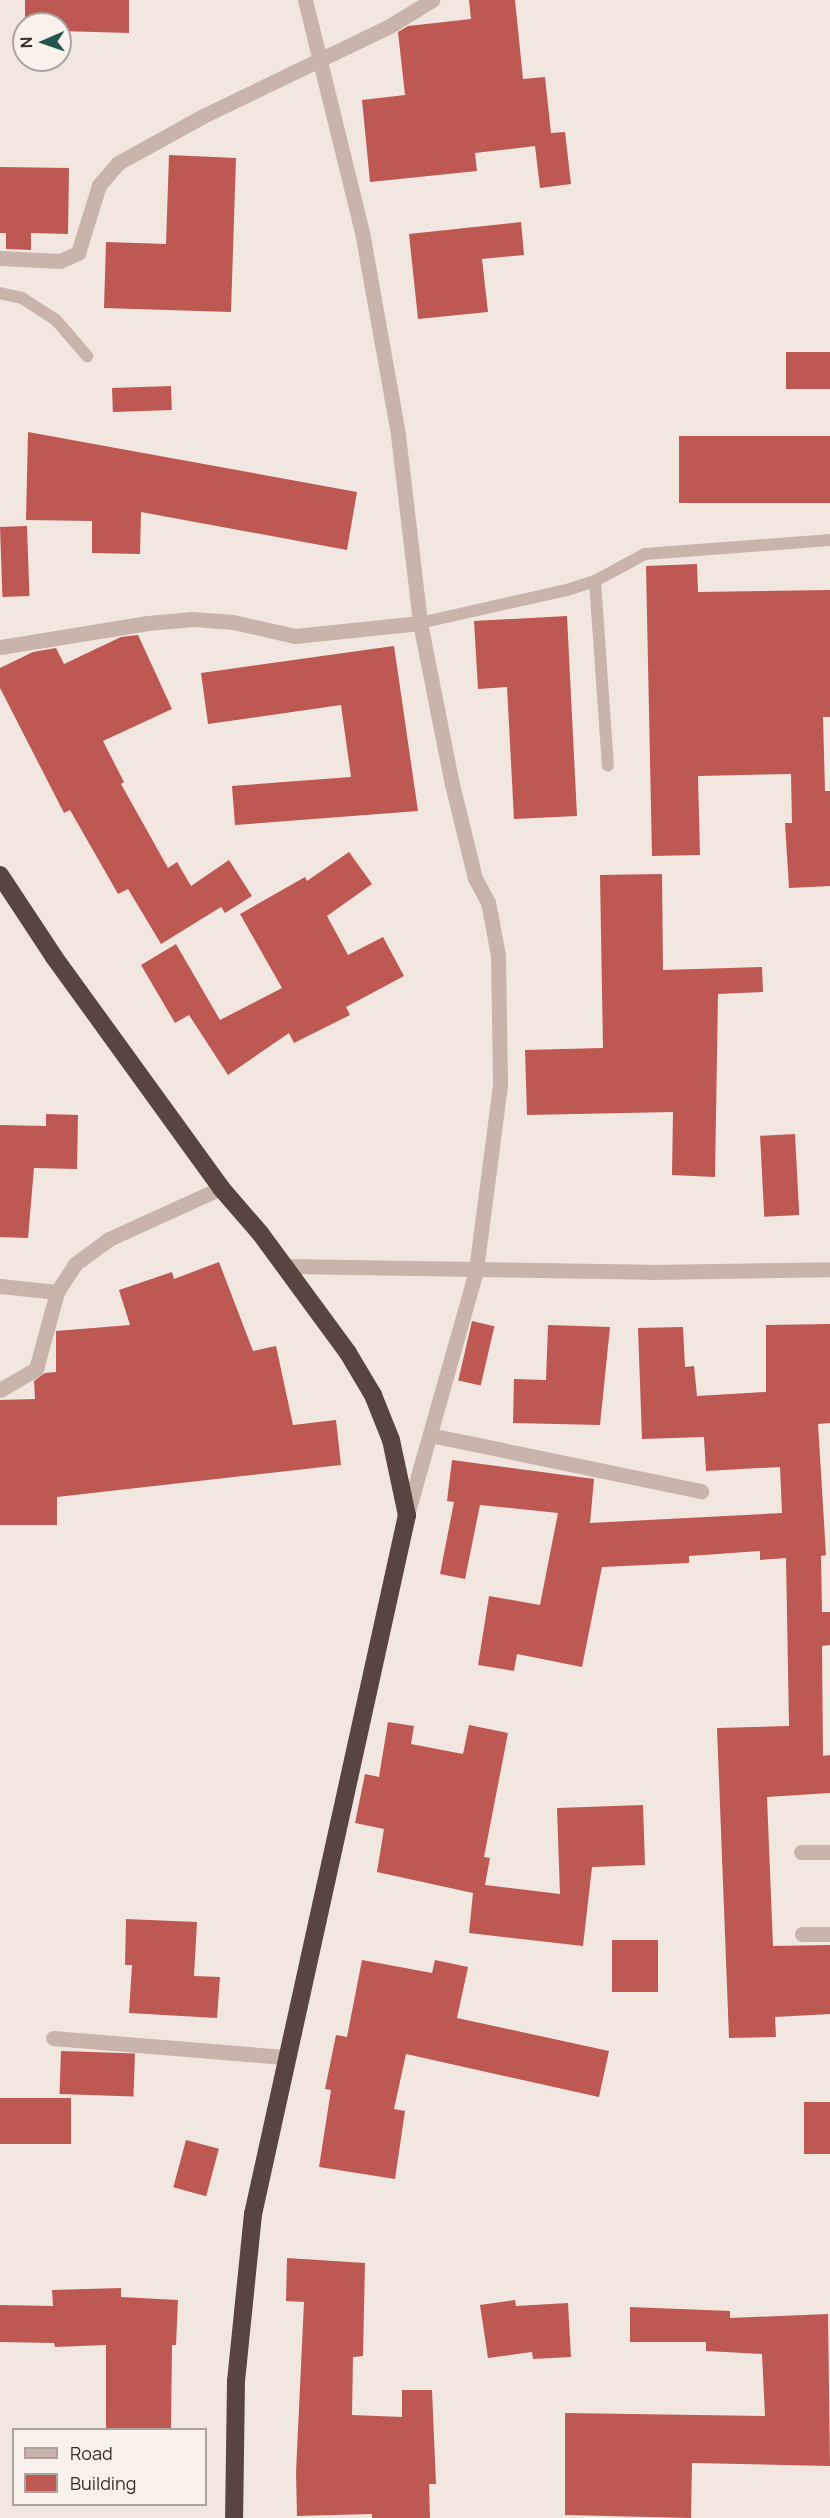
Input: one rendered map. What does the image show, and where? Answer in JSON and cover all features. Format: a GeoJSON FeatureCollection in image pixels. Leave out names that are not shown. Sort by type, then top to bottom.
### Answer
{"type":"FeatureCollection","features":[{"type":"Feature","properties":{"kind":"highway"},"geometry":{"type":"LineString","coordinates":[[0,875],[54,957],[221,1188],[285,1266],[373,1395],[391,1440],[407,1515],[253,2214],[236,2381],[234,2518]]}},
{"type":"Feature","properties":{"kind":"street"},"geometry":{"type":"LineString","coordinates":[[305,0],[362,232],[398,435],[420,623],[465,847],[475,878],[488,903],[498,955],[500,1085],[477,1271],[407,1515]]}},
{"type":"Feature","properties":{"kind":"street"},"geometry":{"type":"LineString","coordinates":[[0,258],[60,261],[78,253],[99,185],[118,163],[203,116],[320,61],[432,0]]}},
{"type":"Feature","properties":{"kind":"street"},"geometry":{"type":"LineString","coordinates":[[0,647],[104,629],[193,620],[233,622],[296,636],[420,623]]}},
{"type":"Feature","properties":{"kind":"street"},"geometry":{"type":"LineString","coordinates":[[0,1390],[36,1369],[57,1292],[75,1264],[109,1239],[221,1188]]}},
{"type":"Feature","properties":{"kind":"street"},"geometry":{"type":"LineString","coordinates":[[285,1266],[477,1271],[830,1269]]}},
{"type":"Feature","properties":{"kind":"street"},"geometry":{"type":"LineString","coordinates":[[0,1286],[57,1292]]}},
{"type":"Feature","properties":{"kind":"street"},"geometry":{"type":"LineString","coordinates":[[430,1436],[701,1491]]}},
{"type":"Feature","properties":{"kind":"street"},"geometry":{"type":"LineString","coordinates":[[801,1852],[830,1852]]}},
{"type":"Feature","properties":{"kind":"street"},"geometry":{"type":"LineString","coordinates":[[802,1934],[830,1934]]}},
{"type":"Feature","properties":{"kind":"street"},"geometry":{"type":"LineString","coordinates":[[53,2038],[286,2057]]}},
{"type":"Feature","properties":{"kind":"lane"},"geometry":{"type":"LineString","coordinates":[[0,293],[22,298],[56,320],[87,356]]}},
{"type":"Feature","properties":{"kind":"lane"},"geometry":{"type":"LineString","coordinates":[[420,623],[595,581],[645,554],[830,540]]}},
{"type":"Feature","properties":{"kind":"lane"},"geometry":{"type":"LineString","coordinates":[[595,581],[608,766]]}},
{"type":"Feature","properties":{"kind":"building"},"geometry":{"type":"Polygon","coordinates":[[[25,0],[129,0],[129,33],[72,31],[72,12],[25,12],[25,0]]]}},
{"type":"Feature","properties":{"kind":"building"},"geometry":{"type":"Polygon","coordinates":[[[469,0],[515,0],[523,79],[545,77],[551,133],[565,132],[571,184],[540,188],[535,146],[475,153],[477,171],[370,182],[362,100],[405,95],[398,32],[408,26],[471,19],[469,0]]]}},
{"type":"Feature","properties":{"kind":"building"},"geometry":{"type":"Polygon","coordinates":[[[169,155],[236,158],[231,312],[104,308],[106,242],[166,244],[169,155]]]}},
{"type":"Feature","properties":{"kind":"building"},"geometry":{"type":"Polygon","coordinates":[[[0,167],[69,168],[68,234],[31,233],[31,250],[6,249],[6,233],[0,233],[0,167]]]}},
{"type":"Feature","properties":{"kind":"building"},"geometry":{"type":"Polygon","coordinates":[[[521,222],[524,255],[482,259],[488,312],[418,319],[409,234],[521,222]]]}},
{"type":"Feature","properties":{"kind":"building"},"geometry":{"type":"Polygon","coordinates":[[[786,352],[830,352],[830,389],[786,389],[786,352]]]}},
{"type":"Feature","properties":{"kind":"building"},"geometry":{"type":"Polygon","coordinates":[[[171,386],[172,410],[113,412],[112,388],[171,386]]]}},
{"type":"Feature","properties":{"kind":"building"},"geometry":{"type":"Polygon","coordinates":[[[28,432],[357,492],[347,550],[141,512],[140,554],[92,553],[92,521],[26,520],[28,432]]]}},
{"type":"Feature","properties":{"kind":"building"},"geometry":{"type":"Polygon","coordinates":[[[679,436],[830,436],[830,503],[679,503],[679,436]]]}},
{"type":"Feature","properties":{"kind":"building"},"geometry":{"type":"Polygon","coordinates":[[[27,526],[29,596],[2,597],[0,527],[27,526]]]}},
{"type":"Feature","properties":{"kind":"building"},"geometry":{"type":"Polygon","coordinates":[[[697,564],[698,592],[830,590],[830,717],[823,717],[825,791],[830,791],[830,886],[789,888],[785,823],[792,823],[791,774],[698,776],[700,855],[652,856],[646,566],[697,564]]]}},
{"type":"Feature","properties":{"kind":"building"},"geometry":{"type":"Polygon","coordinates":[[[567,616],[577,816],[514,819],[507,687],[478,689],[474,621],[567,616]]]}},
{"type":"Feature","properties":{"kind":"building"},"geometry":{"type":"Polygon","coordinates":[[[138,635],[172,709],[103,741],[124,782],[121,784],[168,868],[177,862],[191,886],[229,860],[252,896],[225,913],[221,907],[161,944],[128,889],[118,894],[70,810],[64,813],[0,688],[0,668],[33,652],[56,648],[64,664],[121,637],[138,635]]]}},
{"type":"Feature","properties":{"kind":"building"},"geometry":{"type":"Polygon","coordinates":[[[394,646],[418,811],[235,825],[232,786],[351,777],[341,705],[208,724],[201,673],[394,646]]]}},
{"type":"Feature","properties":{"kind":"building"},"geometry":{"type":"Polygon","coordinates":[[[349,852],[372,884],[327,916],[348,955],[383,937],[404,976],[346,1007],[350,1015],[294,1043],[289,1033],[228,1075],[189,1015],[175,1023],[141,965],[176,944],[220,1020],[282,988],[240,914],[305,877],[307,881],[349,852]]]}},
{"type":"Feature","properties":{"kind":"building"},"geometry":{"type":"Polygon","coordinates":[[[662,874],[663,970],[762,967],[763,992],[718,994],[715,1177],[672,1175],[673,1112],[527,1115],[525,1050],[603,1048],[600,875],[662,874]]]}},
{"type":"Feature","properties":{"kind":"building"},"geometry":{"type":"Polygon","coordinates":[[[46,1114],[78,1115],[77,1169],[34,1168],[28,1238],[0,1237],[0,1125],[46,1126],[46,1114]]]}},
{"type":"Feature","properties":{"kind":"building"},"geometry":{"type":"Polygon","coordinates":[[[795,1134],[799,1215],[764,1217],[760,1136],[795,1134]]]}},
{"type":"Feature","properties":{"kind":"building"},"geometry":{"type":"Polygon","coordinates":[[[219,1262],[253,1351],[276,1346],[293,1425],[336,1420],[341,1465],[57,1497],[57,1525],[0,1525],[0,1400],[35,1399],[34,1381],[45,1373],[56,1372],[56,1331],[130,1325],[119,1290],[172,1272],[174,1279],[219,1262]]]}},
{"type":"Feature","properties":{"kind":"building"},"geometry":{"type":"Polygon","coordinates":[[[472,1321],[494,1326],[481,1386],[458,1380],[472,1321]]]}},
{"type":"Feature","properties":{"kind":"building"},"geometry":{"type":"Polygon","coordinates":[[[830,1324],[830,1423],[818,1424],[826,1555],[821,1556],[822,1612],[830,1612],[830,1645],[822,1646],[823,1756],[830,1755],[830,1793],[767,1797],[773,1946],[830,1945],[830,2014],[775,2017],[776,2037],[729,2038],[717,1728],[789,1726],[786,1558],[760,1560],[760,1551],[689,1556],[689,1563],[602,1567],[582,1667],[517,1654],[514,1671],[478,1665],[489,1596],[540,1605],[558,1513],[480,1505],[465,1579],[440,1574],[454,1502],[447,1501],[452,1460],[594,1479],[590,1523],[782,1513],[780,1467],[706,1471],[704,1437],[642,1439],[638,1328],[683,1327],[685,1367],[694,1366],[697,1396],[766,1392],[766,1325],[830,1324]]]}},
{"type":"Feature","properties":{"kind":"building"},"geometry":{"type":"Polygon","coordinates":[[[548,1325],[610,1327],[600,1425],[513,1423],[514,1379],[546,1380],[548,1325]]]}},
{"type":"Feature","properties":{"kind":"building"},"geometry":{"type":"Polygon","coordinates":[[[388,1722],[414,1726],[411,1744],[463,1754],[469,1725],[508,1733],[484,1857],[490,1858],[485,1885],[560,1894],[557,1808],[643,1805],[645,1865],[592,1867],[583,1946],[469,1933],[473,1893],[377,1872],[384,1829],[355,1823],[365,1774],[379,1777],[388,1722]]]}},
{"type":"Feature","properties":{"kind":"building"},"geometry":{"type":"Polygon","coordinates":[[[126,1919],[197,1922],[194,1976],[220,1977],[217,2018],[129,2013],[132,1965],[125,1965],[126,1919]]]}},
{"type":"Feature","properties":{"kind":"building"},"geometry":{"type":"Polygon","coordinates":[[[612,1940],[658,1940],[658,1992],[612,1992],[612,1940]]]}},
{"type":"Feature","properties":{"kind":"building"},"geometry":{"type":"Polygon","coordinates":[[[362,1960],[432,1973],[435,1960],[468,1967],[457,2018],[609,2051],[599,2097],[406,2054],[394,2109],[405,2111],[395,2179],[319,2167],[331,2090],[325,2089],[336,2035],[347,2037],[362,1960]]]}},
{"type":"Feature","properties":{"kind":"building"},"geometry":{"type":"Polygon","coordinates":[[[61,2051],[135,2054],[133,2097],[59,2094],[61,2051]]]}},
{"type":"Feature","properties":{"kind":"building"},"geometry":{"type":"Polygon","coordinates":[[[0,2098],[71,2098],[71,2144],[0,2144],[0,2098]]]}},
{"type":"Feature","properties":{"kind":"building"},"geometry":{"type":"Polygon","coordinates":[[[804,2102],[830,2102],[830,2154],[804,2154],[804,2102]]]}},
{"type":"Feature","properties":{"kind":"building"},"geometry":{"type":"Polygon","coordinates":[[[186,2140],[219,2149],[206,2196],[173,2187],[186,2140]]]}},
{"type":"Feature","properties":{"kind":"building"},"geometry":{"type":"Polygon","coordinates":[[[287,2258],[365,2263],[363,2356],[353,2357],[352,2415],[402,2417],[402,2390],[432,2390],[436,2484],[429,2484],[430,2518],[372,2518],[372,2514],[297,2516],[296,2472],[304,2302],[286,2301],[287,2258]]]}},
{"type":"Feature","properties":{"kind":"building"},"geometry":{"type":"Polygon","coordinates":[[[121,2288],[121,2297],[178,2300],[176,2345],[172,2345],[171,2428],[106,2428],[106,2345],[55,2347],[54,2343],[0,2342],[0,2305],[53,2306],[52,2290],[121,2288]]]}},
{"type":"Feature","properties":{"kind":"building"},"geometry":{"type":"Polygon","coordinates":[[[515,2300],[516,2306],[568,2303],[571,2357],[533,2359],[532,2352],[488,2358],[480,2305],[515,2300]]]}},
{"type":"Feature","properties":{"kind":"building"},"geometry":{"type":"Polygon","coordinates":[[[630,2307],[730,2311],[730,2318],[828,2314],[830,2466],[692,2463],[691,2518],[565,2515],[565,2413],[765,2416],[762,2354],[706,2351],[706,2342],[630,2342],[630,2307]]]}}]}
